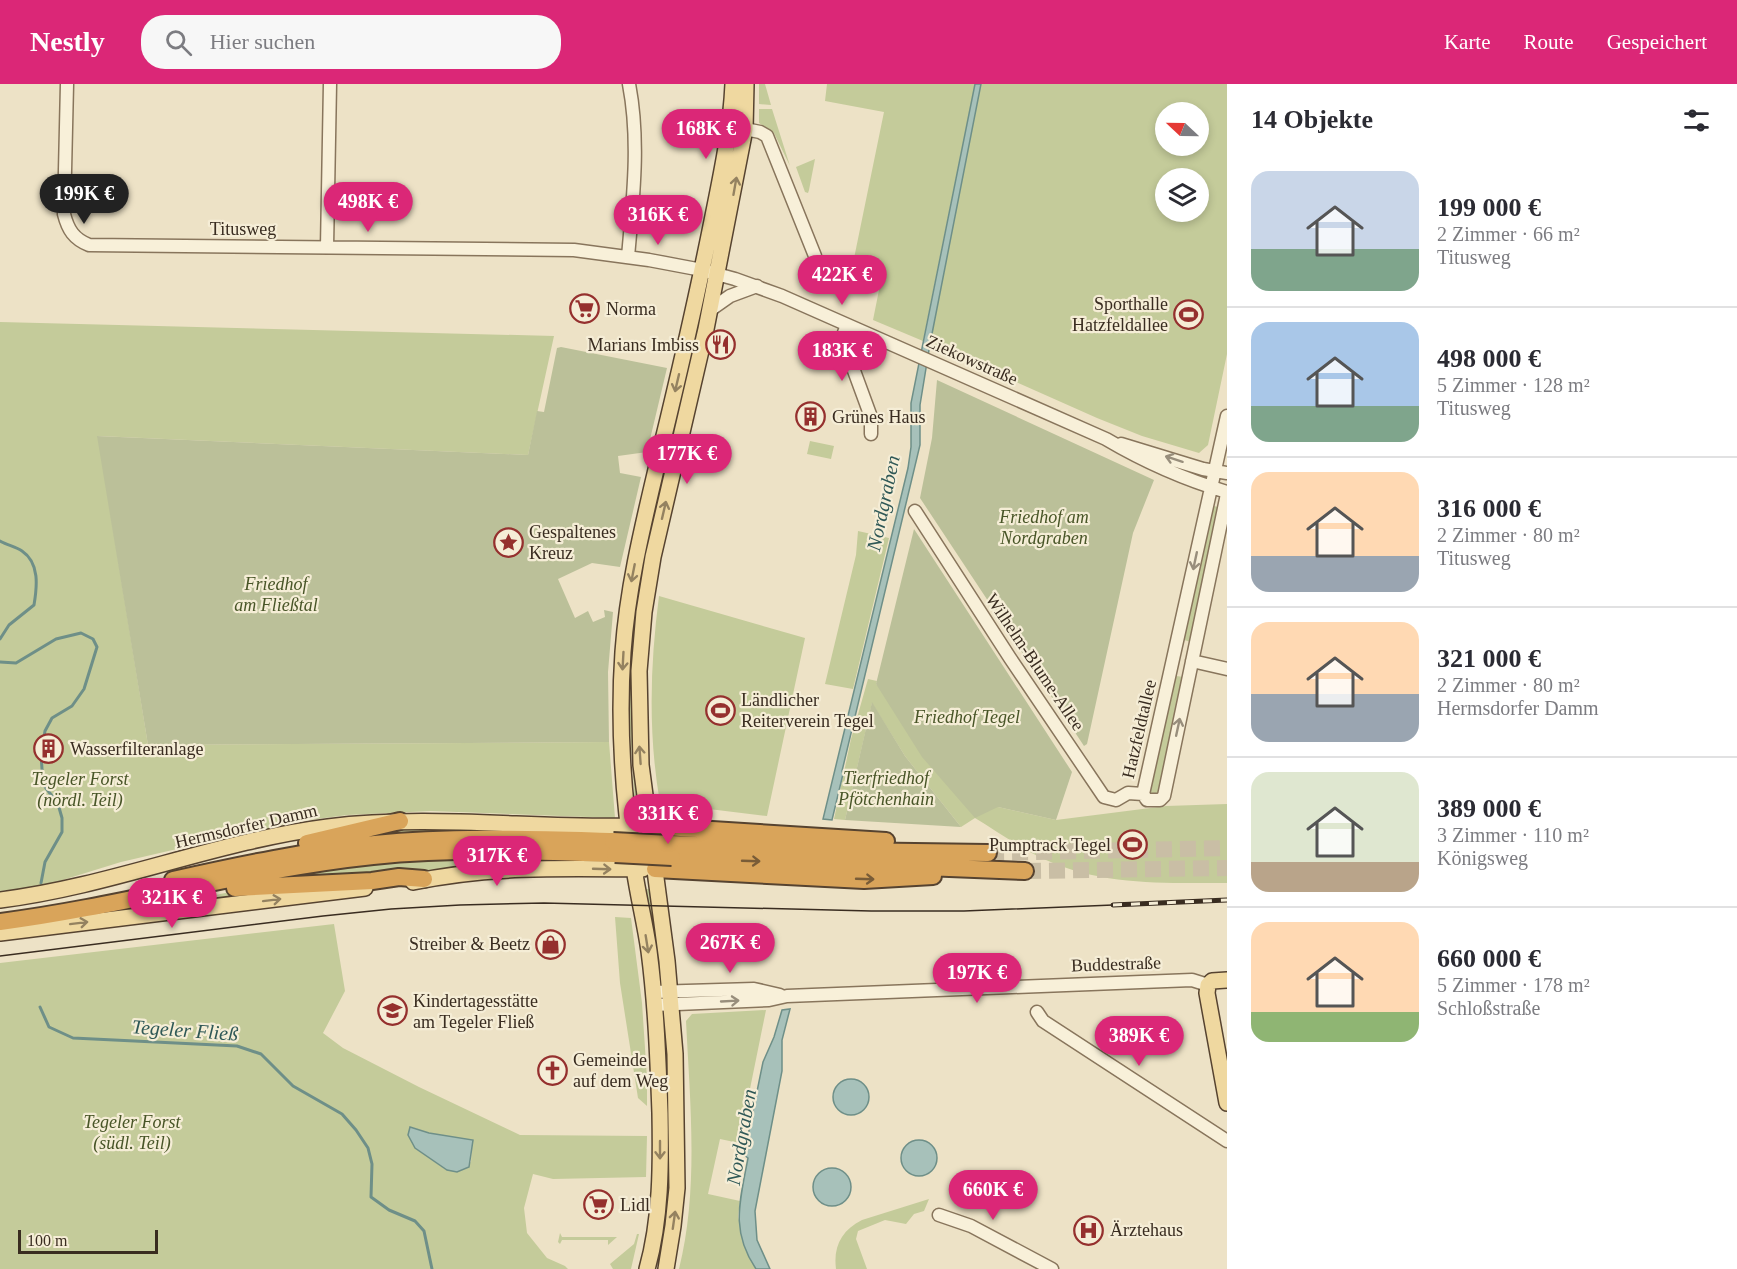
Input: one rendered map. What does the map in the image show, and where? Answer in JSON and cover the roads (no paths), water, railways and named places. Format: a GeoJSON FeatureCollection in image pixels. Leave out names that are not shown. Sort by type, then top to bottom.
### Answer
{"type":"FeatureCollection","features":[{"type":"Feature","properties":{"kind":"highway"},"geometry":{"type":"LineString","coordinates":[[171,880],[215,862],[400,821]]}},
{"type":"Feature","properties":{"kind":"highway"},"geometry":{"type":"LineString","coordinates":[[649,826],[902,842],[964,853],[1025,872]]}},
{"type":"Feature","properties":{"kind":"highway"},"geometry":{"type":"LineString","coordinates":[[0,911],[37,906],[277,858],[377,844],[487,838],[671,851],[988,861]]}},
{"type":"Feature","properties":{"kind":"highway"},"geometry":{"type":"LineString","coordinates":[[77,911],[259,873],[374,856],[475,850],[614,848]]}},
{"type":"Feature","properties":{"kind":"highway"},"geometry":{"type":"LineString","coordinates":[[671,851],[800,850],[964,853]]}},
{"type":"Feature","properties":{"kind":"highway"},"geometry":{"type":"LineString","coordinates":[[655,869],[864,880],[940,876],[988,861]]}},
{"type":"Feature","properties":{"kind":"highway"},"geometry":{"type":"LineString","coordinates":[[0,922],[122,906],[243,886],[350,882],[399,877],[424,879]]}},
{"type":"Feature","properties":{"kind":"main road"},"geometry":{"type":"LineString","coordinates":[[647,1269],[660,1180],[659,1092],[649,952],[629,826],[621,700],[628,603],[638,549],[702,270],[729,127],[733,84]]}},
{"type":"Feature","properties":{"kind":"main road"},"geometry":{"type":"LineString","coordinates":[[666,1269],[677,1188],[676,1088],[670,998],[639,729],[639,671],[644,612],[653,557],[710,310],[745,129],[746,84]]}},
{"type":"Feature","properties":{"kind":"main road"},"geometry":{"type":"LineString","coordinates":[[729,127],[745,129]]}},
{"type":"Feature","properties":{"kind":"main road","name":"Hermsdorfer Damm"},"geometry":{"type":"LineString","coordinates":[[0,900],[94,883],[284,834],[328,827],[429,820],[574,827],[649,826]]}},
{"type":"Feature","properties":{"kind":"main road"},"geometry":{"type":"LineString","coordinates":[[0,933],[400,884],[424,879],[526,869],[655,869]]}},
{"type":"Feature","properties":{"kind":"main road","name":"Buddestraße"},"geometry":{"type":"LineString","coordinates":[[1208,986],[1216,980],[1227,980]]}},
{"type":"Feature","properties":{"kind":"main road"},"geometry":{"type":"LineString","coordinates":[[1208,986],[1208,1002],[1227,1103]]}},
{"type":"Feature","properties":{"kind":"street","name":"Titusweg"},"geometry":{"type":"LineString","coordinates":[[67,84],[64,214],[70,233],[80,242],[89,245],[574,250],[702,270]]}},
{"type":"Feature","properties":{"kind":"street"},"geometry":{"type":"LineString","coordinates":[[327,247],[330,84]]}},
{"type":"Feature","properties":{"kind":"street"},"geometry":{"type":"LineString","coordinates":[[628,257],[635,150],[629,84]]}},
{"type":"Feature","properties":{"kind":"street"},"geometry":{"type":"LineString","coordinates":[[745,129],[767,136],[815,256]]}},
{"type":"Feature","properties":{"kind":"street","name":"Ziekowstraße"},"geometry":{"type":"LineString","coordinates":[[702,270],[757,286],[1106,439],[1142,460],[1227,493]]}},
{"type":"Feature","properties":{"kind":"street"},"geometry":{"type":"LineString","coordinates":[[710,310],[730,296],[757,286]]}},
{"type":"Feature","properties":{"kind":"street"},"geometry":{"type":"LineString","coordinates":[[847,325],[842,338],[871,417],[871,434]]}},
{"type":"Feature","properties":{"kind":"street","name":"Hatzfeldtallee"},"geometry":{"type":"LineString","coordinates":[[1227,416],[1221,472],[1211,488],[1143,794],[1147,800],[1160,800],[1164,796],[1227,493]]}},
{"type":"Feature","properties":{"kind":"street","name":"Ziekowstraße"},"geometry":{"type":"LineString","coordinates":[[1106,439],[1221,472]]}},
{"type":"Feature","properties":{"kind":"street","name":"Wilhelm-Blume-Allee"},"geometry":{"type":"LineString","coordinates":[[915,511],[1104,797],[1116,800],[1128,793],[1143,794]]}},
{"type":"Feature","properties":{"kind":"street"},"geometry":{"type":"LineString","coordinates":[[1192,661],[1227,669]]}},
{"type":"Feature","properties":{"kind":"street","name":"Buddestraße"},"geometry":{"type":"LineString","coordinates":[[654,998],[769,1000],[787,996],[1192,980],[1208,986]]}},
{"type":"Feature","properties":{"kind":"street"},"geometry":{"type":"LineString","coordinates":[[1037,1012],[1043,1021],[1227,1141]]}},
{"type":"Feature","properties":{"kind":"street"},"geometry":{"type":"LineString","coordinates":[[939,1215],[971,1226],[1052,1269]]}},
{"type":"Feature","properties":{"kind":"water"},"geometry":{"type":"Polygon","coordinates":[[[975,84],[981,84],[920,405],[920,445],[832,820],[823,819],[908,468],[911,447],[911,403],[975,84]]]}},
{"type":"Feature","properties":{"kind":"water"},"geometry":{"type":"Polygon","coordinates":[[[790,1009],[782,1040],[782,1071],[755,1211],[757,1240],[770,1269],[756,1269],[748,1255],[740,1229],[740,1202],[748,1158],[744,1155],[763,1062],[782,1010],[790,1009]]]}},
{"type":"Feature","properties":{"kind":"water"},"geometry":{"type":"Polygon","coordinates":[[[851,1079],[864,1084],[869,1097],[864,1110],[851,1115],[838,1110],[833,1097],[838,1084],[851,1079]]]}},
{"type":"Feature","properties":{"kind":"water"},"geometry":{"type":"Polygon","coordinates":[[[410,1127],[429,1133],[473,1140],[469,1167],[457,1172],[447,1170],[415,1148],[408,1135],[410,1127]]]}},
{"type":"Feature","properties":{"kind":"water"},"geometry":{"type":"Polygon","coordinates":[[[919,1140],[932,1145],[937,1158],[932,1171],[919,1176],[906,1171],[901,1158],[906,1145],[919,1140]]]}},
{"type":"Feature","properties":{"kind":"water"},"geometry":{"type":"Polygon","coordinates":[[[832,1168],[845,1174],[851,1187],[845,1200],[832,1206],[819,1200],[813,1187],[819,1174],[832,1168]]]}},
{"type":"Feature","properties":{"kind":"waterway","name":"Tegeler Fließ"},"geometry":{"type":"LineString","coordinates":[[0,541],[28,556],[36,576],[34,605],[9,625],[0,639]]}},
{"type":"Feature","properties":{"kind":"waterway","name":"Tegeler Fließ"},"geometry":{"type":"LineString","coordinates":[[0,662],[16,663],[56,639],[81,633],[93,639],[97,647],[84,689],[72,706],[52,718],[45,731],[41,754],[43,784],[58,804],[62,818],[62,832],[45,862],[41,883]]}},
{"type":"Feature","properties":{"kind":"waterway","name":"Tegeler Fließ"},"geometry":{"type":"LineString","coordinates":[[40,1007],[49,1027],[73,1038],[237,1046],[261,1054],[293,1086],[342,1114],[356,1130],[368,1148],[372,1164],[371,1197],[389,1210],[415,1221],[424,1231],[432,1269]]}},
{"type":"Feature","properties":{"kind":"tunnel"},"geometry":{"type":"LineString","coordinates":[[988,853],[1227,848]]}},
{"type":"Feature","properties":{"kind":"tunnel"},"geometry":{"type":"LineString","coordinates":[[1025,871],[1227,868]]}},
{"type":"Feature","properties":{"kind":"tram line"},"geometry":{"type":"LineString","coordinates":[[0,956],[323,916],[460,905],[544,903],[871,911],[964,911],[1113,905]]}},
{"type":"Feature","properties":{"kind":"railway"},"geometry":{"type":"LineString","coordinates":[[1113,905],[1227,900]]}},
{"type":"Feature","properties":{"kind":"place","name":"Norma"},"geometry":{"type":"Point","coordinates":[585,309]}},
{"type":"Feature","properties":{"kind":"place","name":"Sporthalle Hatzfeldallee"},"geometry":{"type":"Point","coordinates":[1189,314]}},
{"type":"Feature","properties":{"kind":"place","name":"Marians Imbiss"},"geometry":{"type":"Point","coordinates":[720,345]}},
{"type":"Feature","properties":{"kind":"place","name":"Grünes Haus"},"geometry":{"type":"Point","coordinates":[811,417]}},
{"type":"Feature","properties":{"kind":"place","name":"Gespaltenes Kreuz"},"geometry":{"type":"Point","coordinates":[508,542]}},
{"type":"Feature","properties":{"kind":"place","name":"Ländlicher Reiterverein Tegel"},"geometry":{"type":"Point","coordinates":[720,710]}},
{"type":"Feature","properties":{"kind":"place","name":"Wasserfilteranlage"},"geometry":{"type":"Point","coordinates":[49,749]}},
{"type":"Feature","properties":{"kind":"place","name":"Pumptrack Tegel"},"geometry":{"type":"Point","coordinates":[1132,845]}},
{"type":"Feature","properties":{"kind":"place","name":"Streiber & Beetz"},"geometry":{"type":"Point","coordinates":[551,944]}},
{"type":"Feature","properties":{"kind":"place","name":"Kindertagesstätte am Tegeler Fließ"},"geometry":{"type":"Point","coordinates":[392,1011]}},
{"type":"Feature","properties":{"kind":"place","name":"Gemeinde auf dem Weg"},"geometry":{"type":"Point","coordinates":[552,1070]}},
{"type":"Feature","properties":{"kind":"place","name":"Lidl"},"geometry":{"type":"Point","coordinates":[599,1205]}},
{"type":"Feature","properties":{"kind":"place","name":"Ärztehaus"},"geometry":{"type":"Point","coordinates":[1089,1230]}},
{"type":"Feature","properties":{"kind":"water label","name":"Nordgraben"},"geometry":{"type":"Point","coordinates":[883,503]}},
{"type":"Feature","properties":{"kind":"water label","name":"Nordgraben"},"geometry":{"type":"Point","coordinates":[741,1137]}},
{"type":"Feature","properties":{"kind":"park label","name":"Friedhof am Nordgraben"},"geometry":{"type":"Point","coordinates":[1044,527]}},
{"type":"Feature","properties":{"kind":"park label","name":"Friedhof am Fließtal"},"geometry":{"type":"Point","coordinates":[276,594]}},
{"type":"Feature","properties":{"kind":"park label","name":"Friedhof Tegel"},"geometry":{"type":"Point","coordinates":[967,717]}},
{"type":"Feature","properties":{"kind":"park label","name":"Tierfriedhof Pfötchenhain"},"geometry":{"type":"Point","coordinates":[886,788]}},
{"type":"Feature","properties":{"kind":"park label","name":"Tegeler Forst (nördl. Teil)"},"geometry":{"type":"Point","coordinates":[80,789]}},
{"type":"Feature","properties":{"kind":"park label","name":"Tegeler Forst (südl. Teil)"},"geometry":{"type":"Point","coordinates":[132,1132]}}]}
